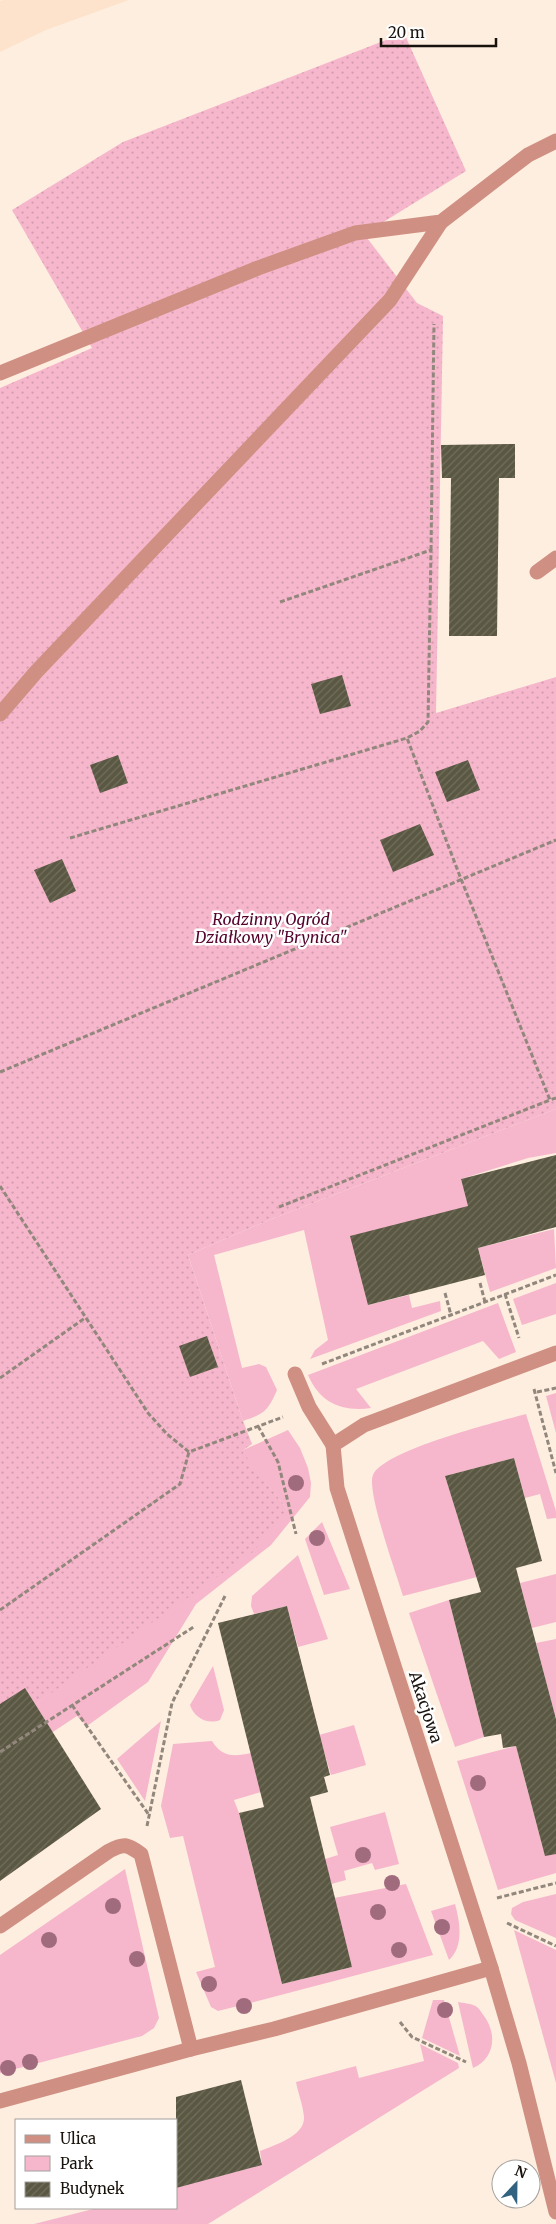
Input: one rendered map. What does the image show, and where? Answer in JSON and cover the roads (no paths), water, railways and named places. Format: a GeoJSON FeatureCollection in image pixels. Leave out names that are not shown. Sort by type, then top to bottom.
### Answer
{"type":"FeatureCollection","features":[{"type":"Feature","properties":{"kind":"street"},"geometry":{"type":"LineString","coordinates":[[0,714],[36,672],[390,300],[441,222],[528,155],[556,141]]}},
{"type":"Feature","properties":{"kind":"street"},"geometry":{"type":"LineString","coordinates":[[0,373],[258,268],[355,233],[441,222]]}},
{"type":"Feature","properties":{"kind":"street"},"geometry":{"type":"LineString","coordinates":[[538,572],[556,558]]}},
{"type":"Feature","properties":{"kind":"street"},"geometry":{"type":"LineString","coordinates":[[295,1374],[309,1407],[333,1445],[364,1425],[556,1354]]}},
{"type":"Feature","properties":{"kind":"street","name":"Akacjowa"},"geometry":{"type":"LineString","coordinates":[[333,1445],[337,1488],[491,1968],[519,2063],[556,2212]]}},
{"type":"Feature","properties":{"kind":"street"},"geometry":{"type":"LineString","coordinates":[[0,1926],[120,1845],[130,1846],[141,1854],[190,2050]]}},
{"type":"Feature","properties":{"kind":"street"},"geometry":{"type":"LineString","coordinates":[[0,2101],[491,1968]]}},
{"type":"Feature","properties":{"kind":"park label","name":"Rodzinny Ogród Działkowy \"Brynica\""},"geometry":{"type":"Point","coordinates":[271,928]}}]}
